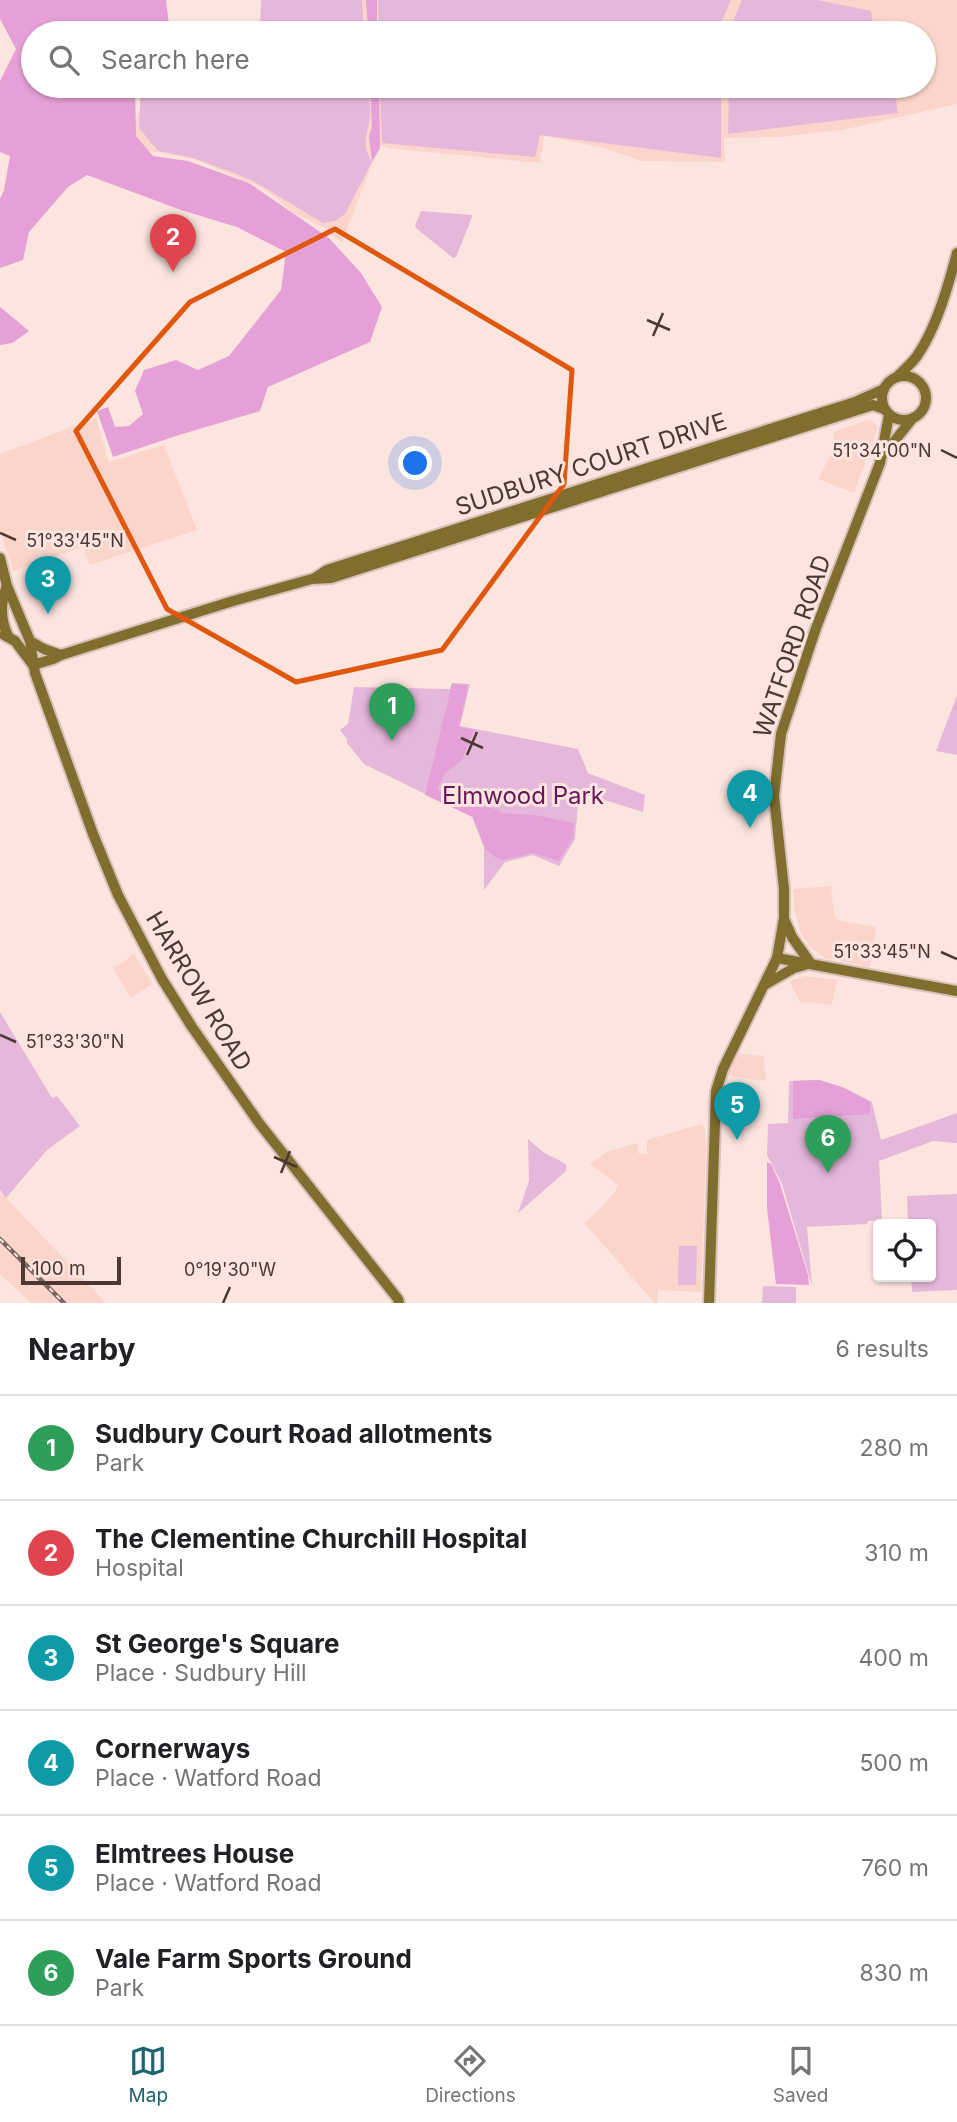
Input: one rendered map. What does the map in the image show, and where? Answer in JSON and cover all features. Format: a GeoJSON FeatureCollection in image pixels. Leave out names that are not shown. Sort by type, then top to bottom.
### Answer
{"type":"FeatureCollection","features":[{"type":"Feature","properties":{"kind":"main road"},"geometry":{"type":"LineString","coordinates":[[917,380],[917,357],[943,300],[957,253]]}},
{"type":"Feature","properties":{"kind":"main road"},"geometry":{"type":"LineString","coordinates":[[898,376],[917,380],[924,387],[926,403],[923,410],[912,419],[898,419],[887,412],[882,400],[887,383],[917,357]]}},
{"type":"Feature","properties":{"kind":"main road","name":"SUDBURY COURT DRIVE"},"geometry":{"type":"LineString","coordinates":[[312,579],[327,570],[855,402],[884,388]]}},
{"type":"Feature","properties":{"kind":"main road","name":"SUDBURY COURT DRIVE"},"geometry":{"type":"LineString","coordinates":[[33,665],[233,601],[312,579],[331,578],[873,405],[887,412]]}},
{"type":"Feature","properties":{"kind":"main road","name":"WATFORD ROAD"},"geometry":{"type":"LineString","coordinates":[[709,1303],[716,1091],[723,1069],[777,958],[784,918],[784,889],[774,796],[781,734],[816,628],[883,455],[887,412]]}},
{"type":"Feature","properties":{"kind":"main road","name":"WATFORD ROAD"},"geometry":{"type":"LineString","coordinates":[[883,455],[912,419]]}},
{"type":"Feature","properties":{"kind":"main road","name":"HARROW ROAD"},"geometry":{"type":"LineString","coordinates":[[0,558],[7,586],[30,640],[33,665]]}},
{"type":"Feature","properties":{"kind":"main road"},"geometry":{"type":"LineString","coordinates":[[7,586],[3,596],[1,619],[22,623],[19,638],[8,637]]}},
{"type":"Feature","properties":{"kind":"main road","name":"HARROW ROAD"},"geometry":{"type":"LineString","coordinates":[[1,619],[8,637],[33,665],[118,895],[162,979],[259,1123],[401,1302]]}},
{"type":"Feature","properties":{"kind":"main road"},"geometry":{"type":"LineString","coordinates":[[30,640],[44,649],[61,654]]}},
{"type":"Feature","properties":{"kind":"main road"},"geometry":{"type":"LineString","coordinates":[[784,918],[792,937],[811,964]]}},
{"type":"Feature","properties":{"kind":"main road"},"geometry":{"type":"LineString","coordinates":[[777,958],[957,990]]}},
{"type":"Feature","properties":{"kind":"main road"},"geometry":{"type":"LineString","coordinates":[[766,985],[794,968],[811,964]]}},
{"type":"Feature","properties":{"kind":"highlighted area"},"geometry":{"type":"Polygon","coordinates":[[[335,229],[572,370],[564,484],[442,650],[296,682],[167,609],[76,431],[190,302],[335,229]]]}},
{"type":"Feature","properties":{"kind":"shaded area"},"geometry":{"type":"Polygon","coordinates":[[[0,0],[166,0],[169,21],[21,21],[21,98],[135,98],[136,136],[153,156],[188,161],[249,183],[329,238],[361,273],[382,307],[370,342],[268,387],[260,411],[113,457],[97,411],[108,407],[115,427],[129,426],[143,414],[135,391],[144,370],[176,360],[198,370],[229,356],[281,290],[286,252],[237,227],[181,210],[87,175],[68,187],[29,232],[23,260],[0,268],[0,199],[10,156],[0,152],[0,81],[16,49],[0,19],[0,0]]]}},
{"type":"Feature","properties":{"kind":"shaded area"},"geometry":{"type":"Polygon","coordinates":[[[263,0],[957,0],[957,104],[842,130],[779,137],[724,138],[725,162],[642,161],[600,147],[544,136],[540,163],[388,148],[375,143],[372,164],[342,243],[324,228],[292,212],[258,186],[197,160],[129,147],[143,98],[936,98],[936,21],[268,21],[263,0]]]}},
{"type":"Feature","properties":{"kind":"shaded area"},"geometry":{"type":"Polygon","coordinates":[[[366,0],[377,0],[377,21],[367,21],[366,0]]]}},
{"type":"Feature","properties":{"kind":"shaded area"},"geometry":{"type":"Polygon","coordinates":[[[371,98],[379,98],[380,148],[372,162],[369,136],[372,127],[371,98]]]}},
{"type":"Feature","properties":{"kind":"shaded area"},"geometry":{"type":"Polygon","coordinates":[[[0,307],[29,331],[12,343],[0,345],[0,307]]]}},
{"type":"Feature","properties":{"kind":"shaded area"},"geometry":{"type":"Polygon","coordinates":[[[96,418],[109,462],[164,445],[197,530],[90,565],[83,547],[13,571],[0,530],[0,454],[96,418]]]}},
{"type":"Feature","properties":{"kind":"shaded area"},"geometry":{"type":"Polygon","coordinates":[[[870,419],[878,427],[854,493],[818,479],[832,452],[834,432],[870,419]]]}},
{"type":"Feature","properties":{"kind":"shaded area"},"geometry":{"type":"Polygon","coordinates":[[[452,684],[468,685],[459,727],[474,730],[462,760],[445,773],[437,790],[449,797],[499,810],[500,813],[535,815],[574,823],[573,838],[559,861],[533,853],[503,860],[495,857],[485,849],[473,817],[425,795],[452,684]]]}},
{"type":"Feature","properties":{"kind":"shaded area"},"geometry":{"type":"Polygon","coordinates":[[[831,886],[837,920],[876,927],[870,967],[825,958],[811,948],[801,933],[795,912],[793,889],[831,886]]]}},
{"type":"Feature","properties":{"kind":"shaded area"},"geometry":{"type":"Polygon","coordinates":[[[134,954],[152,984],[131,998],[113,969],[134,954]]]}},
{"type":"Feature","properties":{"kind":"shaded area"},"geometry":{"type":"Polygon","coordinates":[[[805,976],[837,980],[832,1005],[801,1003],[789,981],[805,976]]]}},
{"type":"Feature","properties":{"kind":"shaded area"},"geometry":{"type":"Polygon","coordinates":[[[733,1053],[764,1056],[766,1081],[725,1075],[733,1053]]]}},
{"type":"Feature","properties":{"kind":"shaded area"},"geometry":{"type":"Polygon","coordinates":[[[819,1080],[842,1087],[870,1102],[870,1114],[793,1119],[793,1081],[819,1080]]]}},
{"type":"Feature","properties":{"kind":"shaded area"},"geometry":{"type":"Polygon","coordinates":[[[701,1124],[705,1129],[706,1149],[701,1292],[658,1290],[655,1303],[584,1223],[604,1205],[619,1186],[590,1164],[607,1152],[637,1143],[638,1153],[647,1154],[647,1140],[701,1124]]]}},
{"type":"Feature","properties":{"kind":"shaded area"},"geometry":{"type":"Polygon","coordinates":[[[767,1162],[771,1164],[780,1184],[809,1285],[776,1284],[767,1208],[767,1162]]]}},
{"type":"Feature","properties":{"kind":"shaded area"},"geometry":{"type":"Polygon","coordinates":[[[0,1192],[106,1303],[31,1303],[0,1274],[0,1192]]]}},
{"type":"Feature","properties":{"kind":"green space"},"geometry":{"type":"Polygon","coordinates":[[[261,0],[362,0],[363,21],[260,21],[261,0]]]}},
{"type":"Feature","properties":{"kind":"green space"},"geometry":{"type":"Polygon","coordinates":[[[378,0],[731,0],[722,21],[379,21],[378,0]]]}},
{"type":"Feature","properties":{"kind":"green space"},"geometry":{"type":"Polygon","coordinates":[[[742,0],[817,0],[871,11],[872,21],[733,21],[742,0]]]}},
{"type":"Feature","properties":{"kind":"green space"},"geometry":{"type":"Polygon","coordinates":[[[140,98],[368,98],[370,112],[366,144],[372,162],[345,214],[335,221],[323,223],[253,181],[190,157],[158,151],[139,128],[140,98]]]}},
{"type":"Feature","properties":{"kind":"green space"},"geometry":{"type":"Polygon","coordinates":[[[380,98],[721,98],[721,158],[540,135],[535,157],[382,143],[380,98]]]}},
{"type":"Feature","properties":{"kind":"green space"},"geometry":{"type":"Polygon","coordinates":[[[729,98],[896,98],[898,113],[728,134],[729,98]]]}},
{"type":"Feature","properties":{"kind":"green space"},"geometry":{"type":"Polygon","coordinates":[[[421,211],[472,215],[456,257],[453,258],[416,228],[421,211]]]}},
{"type":"Feature","properties":{"kind":"green space","name":"Elmwood Park"},"geometry":{"type":"Polygon","coordinates":[[[452,683],[470,684],[460,726],[578,749],[588,773],[645,795],[643,812],[579,792],[575,839],[559,866],[533,855],[505,862],[484,890],[484,847],[472,817],[364,764],[340,730],[348,724],[354,687],[450,689],[452,683]]]}},
{"type":"Feature","properties":{"kind":"green space"},"geometry":{"type":"Polygon","coordinates":[[[957,695],[957,755],[936,751],[957,695]]]}},
{"type":"Feature","properties":{"kind":"green space"},"geometry":{"type":"Polygon","coordinates":[[[0,1012],[52,1098],[57,1096],[80,1126],[47,1150],[6,1198],[0,1190],[0,1012]]]}},
{"type":"Feature","properties":{"kind":"green space"},"geometry":{"type":"Polygon","coordinates":[[[819,1080],[845,1088],[872,1102],[881,1140],[957,1113],[957,1143],[933,1141],[879,1161],[882,1219],[873,1219],[867,1224],[807,1227],[812,1286],[782,1184],[767,1155],[768,1124],[788,1123],[789,1081],[819,1080]]]}},
{"type":"Feature","properties":{"kind":"green space"},"geometry":{"type":"Polygon","coordinates":[[[528,1139],[543,1152],[566,1164],[566,1171],[518,1213],[529,1181],[528,1139]]]}},
{"type":"Feature","properties":{"kind":"green space"},"geometry":{"type":"Polygon","coordinates":[[[957,1194],[957,1290],[912,1292],[911,1282],[936,1282],[936,1219],[908,1219],[907,1196],[957,1194]]]}},
{"type":"Feature","properties":{"kind":"green space"},"geometry":{"type":"Polygon","coordinates":[[[679,1246],[697,1246],[696,1285],[678,1285],[679,1246]]]}},
{"type":"Feature","properties":{"kind":"green space"},"geometry":{"type":"Polygon","coordinates":[[[763,1286],[796,1287],[796,1303],[762,1303],[763,1286]]]}},
{"type":"Feature","properties":{"kind":"railway"},"geometry":{"type":"LineString","coordinates":[[0,1239],[64,1303]]}},
{"type":"Feature","properties":{"kind":"place","name":"The Clementine Churchill Hospital"},"geometry":{"type":"Point","coordinates":[173,272]}},
{"type":"Feature","properties":{"kind":"place","name":"St George's Square"},"geometry":{"type":"Point","coordinates":[48,614]}},
{"type":"Feature","properties":{"kind":"place","name":"Sudbury Court Road allotments"},"geometry":{"type":"Point","coordinates":[392,741]}},
{"type":"Feature","properties":{"kind":"place","name":"Cornerways"},"geometry":{"type":"Point","coordinates":[750,828]}},
{"type":"Feature","properties":{"kind":"place","name":"Elmtrees House"},"geometry":{"type":"Point","coordinates":[737,1140]}},
{"type":"Feature","properties":{"kind":"place","name":"Vale Farm Sports Ground"},"geometry":{"type":"Point","coordinates":[828,1173]}}]}
